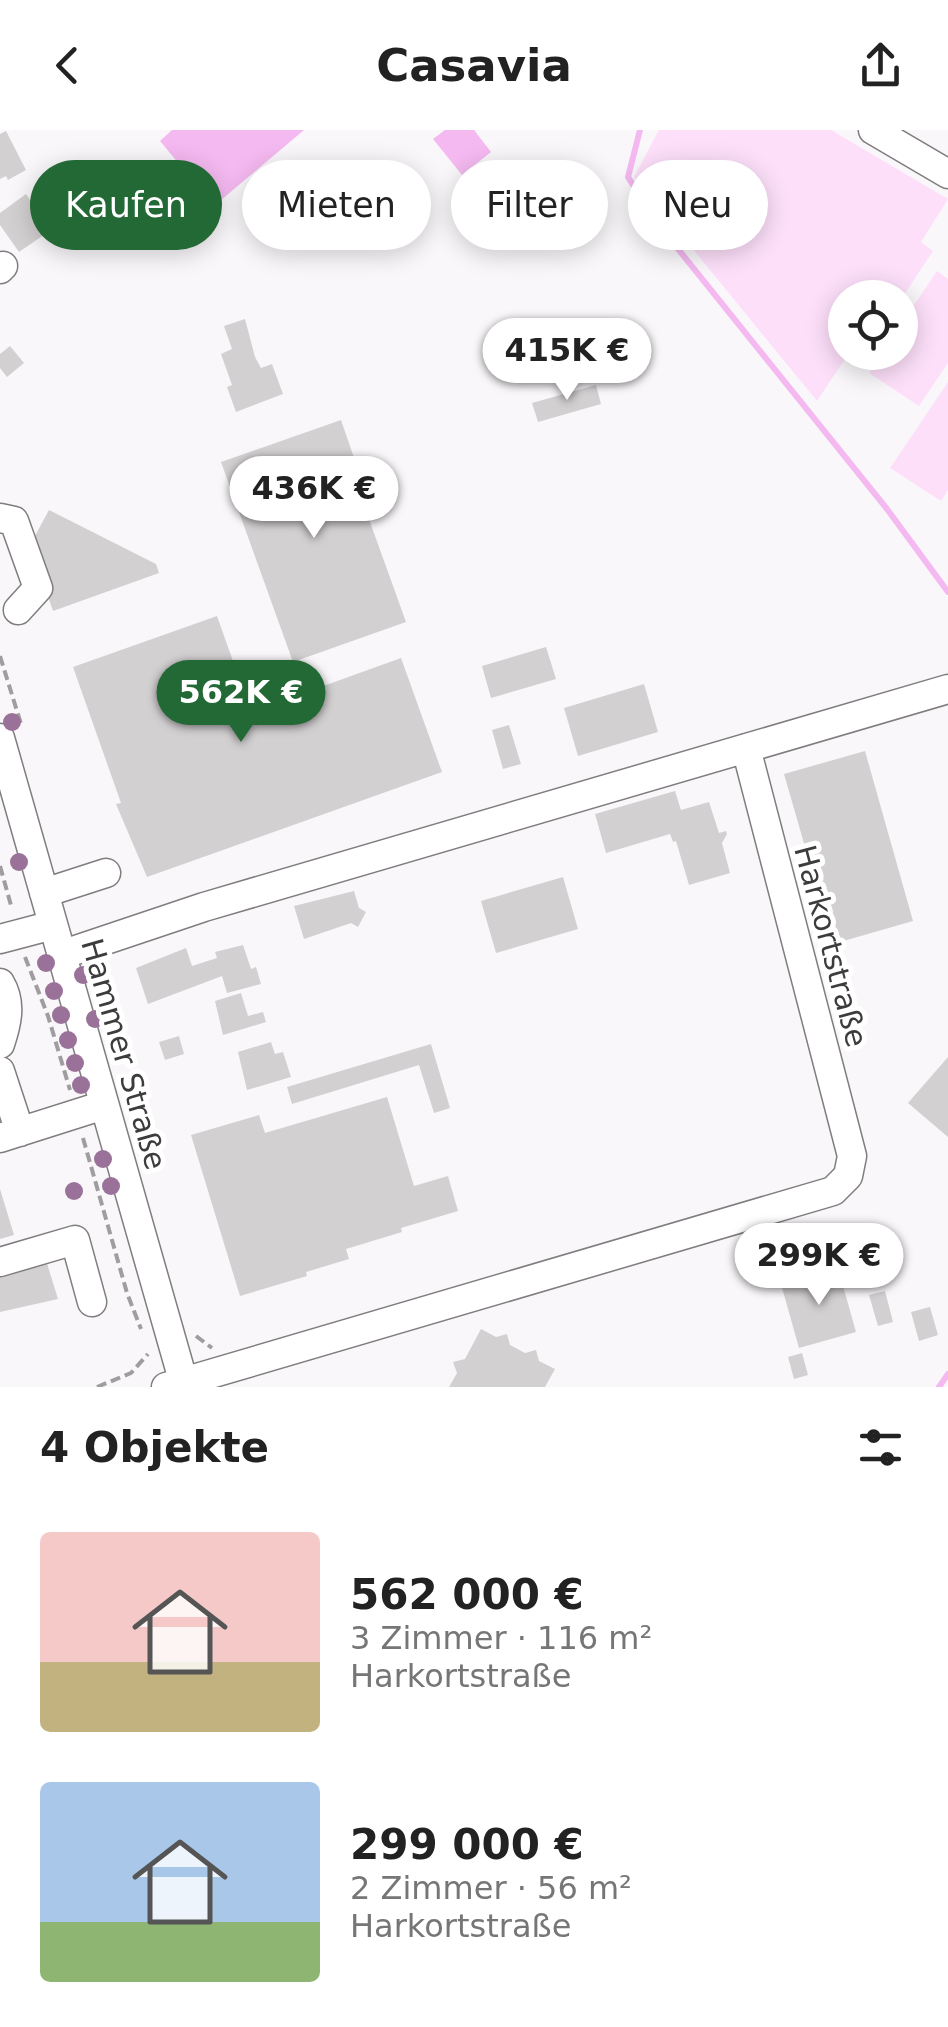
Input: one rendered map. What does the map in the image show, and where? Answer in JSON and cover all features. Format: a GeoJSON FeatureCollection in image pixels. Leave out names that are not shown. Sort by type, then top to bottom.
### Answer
{"type":"FeatureCollection","features":[{"type":"Feature","properties":{"kind":"street"},"geometry":{"type":"LineString","coordinates":[[873,130],[948,174]]}},
{"type":"Feature","properties":{"kind":"street"},"geometry":{"type":"LineString","coordinates":[[0,518],[14,522],[38,588],[18,610]]}},
{"type":"Feature","properties":{"kind":"street"},"geometry":{"type":"LineString","coordinates":[[61,955],[204,907],[948,689]]}},
{"type":"Feature","properties":{"kind":"street","name":"Hammer Straße"},"geometry":{"type":"LineString","coordinates":[[0,738],[104,1105],[172,1381]]}},
{"type":"Feature","properties":{"kind":"street","name":"Harkortstraße"},"geometry":{"type":"LineString","coordinates":[[172,1381],[833,1191],[848,1176],[852,1156],[746,748]]}},
{"type":"Feature","properties":{"kind":"street"},"geometry":{"type":"LineString","coordinates":[[44,893],[106,873]]}},
{"type":"Feature","properties":{"kind":"street"},"geometry":{"type":"LineString","coordinates":[[9,936],[53,925]]}},
{"type":"Feature","properties":{"kind":"street"},"geometry":{"type":"LineString","coordinates":[[0,983],[8,996],[7,1024],[0,1044]]}},
{"type":"Feature","properties":{"kind":"street"},"geometry":{"type":"LineString","coordinates":[[0,1071],[10,1135],[104,1105]]}},
{"type":"Feature","properties":{"kind":"street"},"geometry":{"type":"LineString","coordinates":[[0,1262],[75,1240],[92,1302]]}},
{"type":"Feature","properties":{"kind":"path"},"geometry":{"type":"LineString","coordinates":[[0,866],[9,936],[48,1016],[132,1307],[146,1337]]}},
{"type":"Feature","properties":{"kind":"path"},"geometry":{"type":"LineString","coordinates":[[97,1387],[131,1373],[151,1350],[172,1381]]}},
{"type":"Feature","properties":{"kind":"shaded area"},"geometry":{"type":"Polygon","coordinates":[[[172,130],[304,130],[268,160],[242,160],[242,182],[222,199],[222,160],[176,160],[160,141],[172,130]]]}},
{"type":"Feature","properties":{"kind":"shaded area"},"geometry":{"type":"Polygon","coordinates":[[[445,130],[474,130],[491,152],[481,160],[451,161],[433,139],[445,130]]]}},
{"type":"Feature","properties":{"kind":"shaded area"},"geometry":{"type":"Polygon","coordinates":[[[659,130],[831,130],[948,199],[921,242],[933,251],[914,280],[828,280],[828,370],[838,370],[817,401],[694,250],[768,250],[768,160],[643,160],[659,130]]]}},
{"type":"Feature","properties":{"kind":"shaded area"},"geometry":{"type":"Polygon","coordinates":[[[937,271],[948,279],[948,363],[919,406],[869,373],[918,370],[918,299],[937,271]]]}},
{"type":"Feature","properties":{"kind":"shaded area"},"geometry":{"type":"Polygon","coordinates":[[[948,382],[948,490],[941,501],[890,468],[948,382]]]}},
{"type":"Feature","properties":{"kind":"building"},"geometry":{"type":"Polygon","coordinates":[[[6,131],[26,170],[8,180],[6,176],[0,179],[0,134],[6,131]]]}},
{"type":"Feature","properties":{"kind":"building"},"geometry":{"type":"Polygon","coordinates":[[[26,194],[30,200],[30,244],[19,252],[0,225],[0,213],[26,194]]]}},
{"type":"Feature","properties":{"kind":"building"},"geometry":{"type":"Polygon","coordinates":[[[245,319],[255,357],[261,368],[272,364],[283,394],[236,412],[221,354],[232,349],[224,326],[245,319]]]}},
{"type":"Feature","properties":{"kind":"building"},"geometry":{"type":"Polygon","coordinates":[[[10,346],[24,363],[7,377],[0,368],[0,354],[10,346]]]}},
{"type":"Feature","properties":{"kind":"building"},"geometry":{"type":"Polygon","coordinates":[[[596,385],[601,404],[538,422],[532,403],[596,385]]]}},
{"type":"Feature","properties":{"kind":"building"},"geometry":{"type":"Polygon","coordinates":[[[341,420],[362,481],[356,483],[406,622],[293,662],[221,462],[341,420]]]}},
{"type":"Feature","properties":{"kind":"building"},"geometry":{"type":"Polygon","coordinates":[[[49,510],[156,564],[159,573],[53,611],[30,545],[49,510]]]}},
{"type":"Feature","properties":{"kind":"building"},"geometry":{"type":"Polygon","coordinates":[[[217,616],[251,712],[401,658],[442,772],[147,877],[116,804],[121,803],[73,667],[217,616]]]}},
{"type":"Feature","properties":{"kind":"building"},"geometry":{"type":"Polygon","coordinates":[[[546,647],[556,679],[491,698],[482,666],[546,647]]]}},
{"type":"Feature","properties":{"kind":"building"},"geometry":{"type":"Polygon","coordinates":[[[644,684],[658,732],[578,756],[564,708],[644,684]]]}},
{"type":"Feature","properties":{"kind":"building"},"geometry":{"type":"Polygon","coordinates":[[[509,725],[521,764],[503,769],[492,730],[509,725]]]}},
{"type":"Feature","properties":{"kind":"building"},"geometry":{"type":"Polygon","coordinates":[[[865,751],[913,921],[833,944],[784,774],[865,751]]]}},
{"type":"Feature","properties":{"kind":"building"},"geometry":{"type":"Polygon","coordinates":[[[675,791],[681,810],[709,802],[719,833],[727,834],[722,843],[730,873],[689,885],[676,841],[670,834],[606,853],[595,814],[675,791]]]}},
{"type":"Feature","properties":{"kind":"building"},"geometry":{"type":"Polygon","coordinates":[[[563,877],[578,929],[496,953],[481,901],[563,877]]]}},
{"type":"Feature","properties":{"kind":"building"},"geometry":{"type":"Polygon","coordinates":[[[354,891],[359,908],[366,912],[358,927],[351,923],[304,939],[294,906],[354,891]]]}},
{"type":"Feature","properties":{"kind":"building"},"geometry":{"type":"Polygon","coordinates":[[[243,945],[261,984],[227,993],[222,976],[148,1004],[136,968],[186,948],[192,966],[217,958],[215,952],[243,945]]]}},
{"type":"Feature","properties":{"kind":"building"},"geometry":{"type":"Polygon","coordinates":[[[241,993],[248,1016],[263,1012],[266,1022],[223,1035],[215,1001],[241,993]]]}},
{"type":"Feature","properties":{"kind":"building"},"geometry":{"type":"Polygon","coordinates":[[[179,1036],[184,1054],[165,1060],[159,1042],[179,1036]]]}},
{"type":"Feature","properties":{"kind":"building"},"geometry":{"type":"Polygon","coordinates":[[[271,1042],[275,1054],[283,1052],[291,1077],[247,1090],[238,1052],[271,1042]]]}},
{"type":"Feature","properties":{"kind":"building"},"geometry":{"type":"Polygon","coordinates":[[[431,1044],[450,1108],[434,1113],[419,1065],[292,1104],[287,1087],[431,1044]]]}},
{"type":"Feature","properties":{"kind":"building"},"geometry":{"type":"Polygon","coordinates":[[[948,1057],[948,1137],[908,1103],[948,1057]]]}},
{"type":"Feature","properties":{"kind":"building"},"geometry":{"type":"Polygon","coordinates":[[[387,1097],[414,1186],[448,1176],[458,1211],[346,1249],[349,1259],[306,1272],[307,1276],[240,1296],[191,1135],[259,1115],[265,1133],[387,1097]]]}},
{"type":"Feature","properties":{"kind":"building"},"geometry":{"type":"Polygon","coordinates":[[[0,1189],[14,1235],[0,1239],[0,1189]]]}},
{"type":"Feature","properties":{"kind":"building"},"geometry":{"type":"Polygon","coordinates":[[[45,1257],[58,1299],[0,1312],[0,1272],[45,1257]]]}},
{"type":"Feature","properties":{"kind":"building"},"geometry":{"type":"Polygon","coordinates":[[[838,1268],[856,1332],[799,1348],[781,1284],[838,1268]]]}},
{"type":"Feature","properties":{"kind":"building"},"geometry":{"type":"Polygon","coordinates":[[[885,1291],[893,1322],[878,1326],[869,1295],[885,1291]]]}},
{"type":"Feature","properties":{"kind":"building"},"geometry":{"type":"Polygon","coordinates":[[[930,1307],[938,1335],[919,1341],[911,1312],[930,1307]]]}},
{"type":"Feature","properties":{"kind":"building"},"geometry":{"type":"Polygon","coordinates":[[[481,1329],[496,1337],[507,1334],[510,1345],[525,1353],[536,1350],[539,1361],[555,1369],[545,1387],[449,1387],[457,1373],[453,1362],[465,1359],[481,1329]]]}},
{"type":"Feature","properties":{"kind":"building"},"geometry":{"type":"Polygon","coordinates":[[[802,1353],[808,1375],[794,1379],[788,1357],[802,1353]]]}},
{"type":"Feature","properties":{"kind":"waterway"},"geometry":{"type":"LineString","coordinates":[[640,130],[628,177],[662,229],[887,509],[948,592]]}},
{"type":"Feature","properties":{"kind":"waterway"},"geometry":{"type":"LineString","coordinates":[[939,1387],[948,1374]]}}]}
